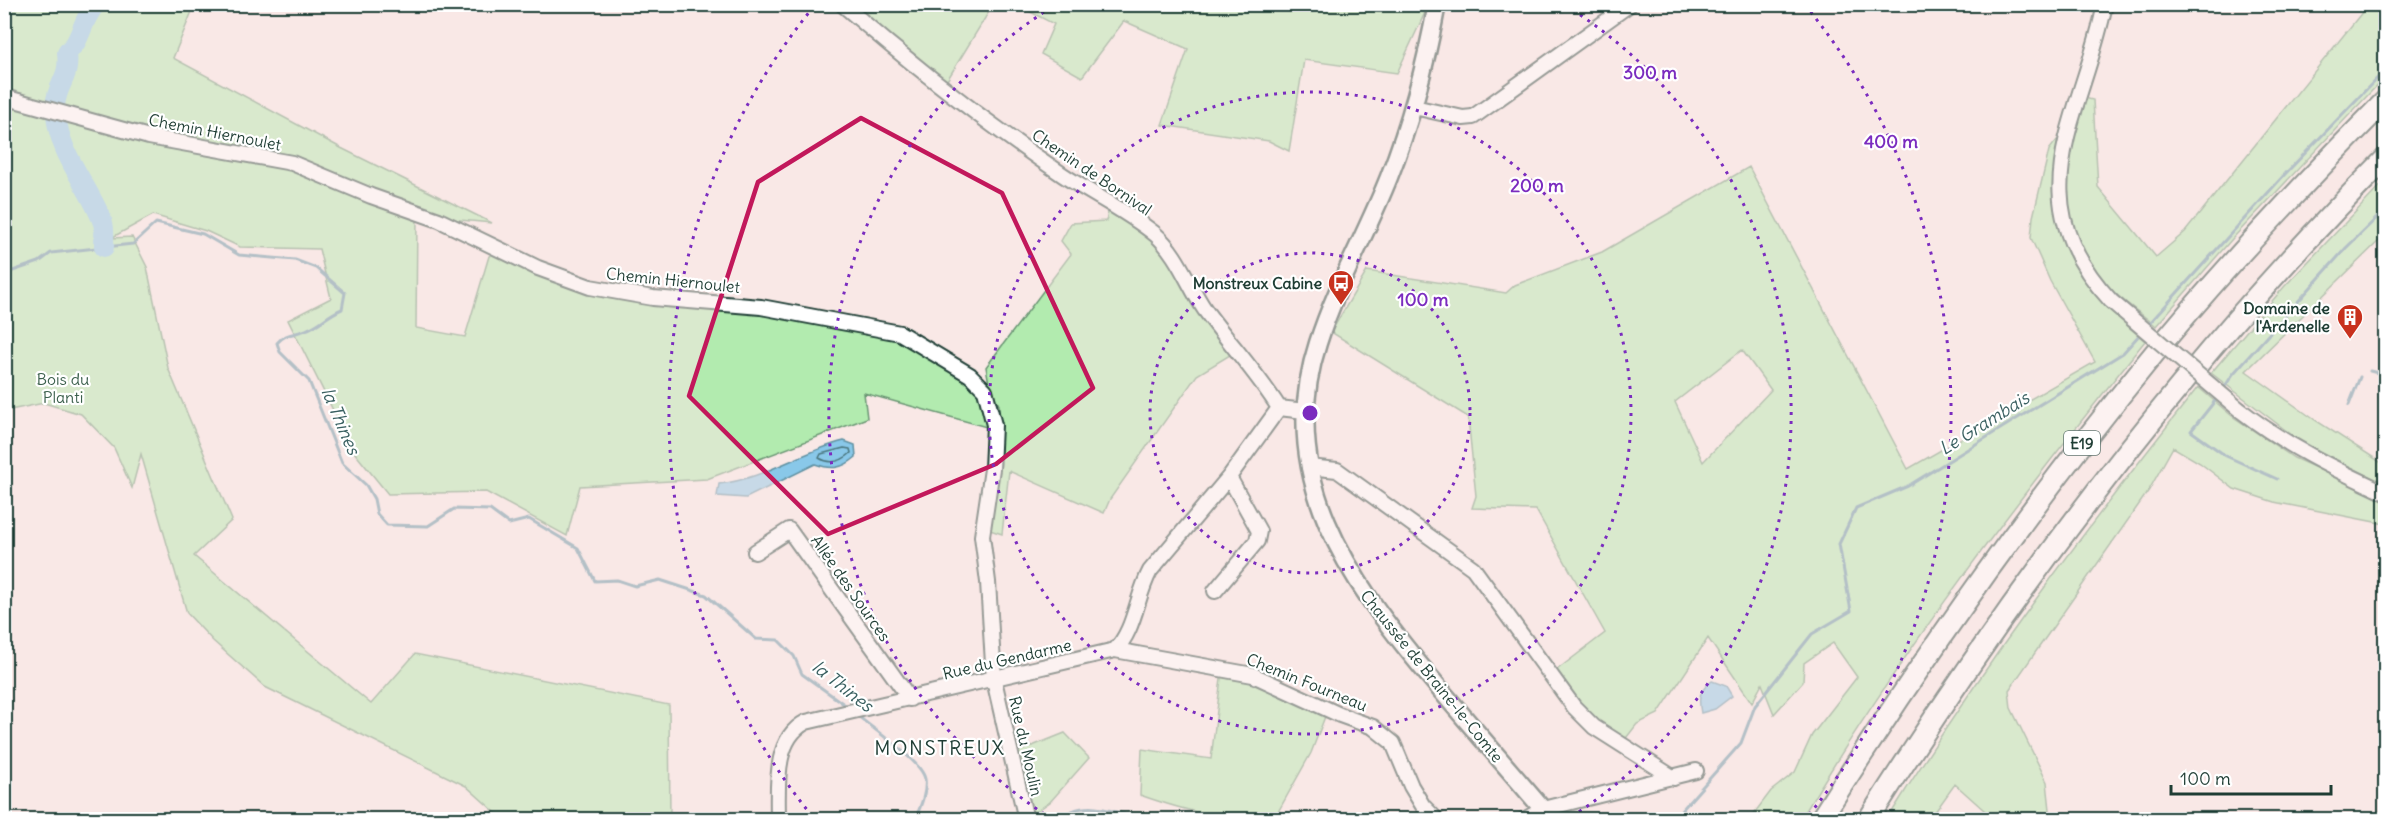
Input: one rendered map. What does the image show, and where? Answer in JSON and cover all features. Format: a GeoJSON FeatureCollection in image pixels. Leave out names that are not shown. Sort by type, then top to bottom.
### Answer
{"type":"FeatureCollection","features":[{"type":"Feature","properties":{"kind":"highway","name":"E19"},"geometry":{"type":"LineString","coordinates":[[1820,819],[1905,686],[2066,463],[2145,364],[2241,253],[2385,100]]}},
{"type":"Feature","properties":{"kind":"highway","name":"E19"},"geometry":{"type":"LineString","coordinates":[[1868,819],[1931,719],[2098,487],[2271,281],[2385,158]]}},
{"type":"Feature","properties":{"kind":"main road","name":"Chaussée de Braine-le-Comte"},"geometry":{"type":"LineString","coordinates":[[1437,4],[1413,106],[1389,178],[1323,328],[1312,363],[1305,411],[1309,467],[1326,524],[1356,580],[1407,649],[1547,814]]}},
{"type":"Feature","properties":{"kind":"street","name":"Chemin de Bornival"},"geometry":{"type":"LineString","coordinates":[[842,4],[951,93],[1013,139],[1156,235],[1174,256],[1223,334],[1264,384],[1279,408]]}},
{"type":"Feature","properties":{"kind":"street"},"geometry":{"type":"LineString","coordinates":[[1413,106],[1463,118],[1473,117],[1630,4]]}},
{"type":"Feature","properties":{"kind":"street"},"geometry":{"type":"LineString","coordinates":[[2105,4],[2068,130],[2061,192],[2064,226],[2075,255],[2090,279],[2110,301],[2240,410],[2274,436],[2299,451],[2385,493]]}},
{"type":"Feature","properties":{"kind":"street","name":"Chemin Hiernoulet"},"geometry":{"type":"LineString","coordinates":[[4,97],[149,137],[292,163],[371,196],[439,220],[538,268],[590,287],[653,298],[761,307],[900,333],[919,342],[970,375],[985,390],[990,402],[994,425],[994,446],[982,536],[989,590],[994,680]]}},
{"type":"Feature","properties":{"kind":"street"},"geometry":{"type":"LineString","coordinates":[[1115,650],[1126,639],[1140,589],[1150,571],[1229,477],[1279,408],[1305,411]]}},
{"type":"Feature","properties":{"kind":"street"},"geometry":{"type":"LineString","coordinates":[[1309,467],[1337,470],[1473,568],[1574,707],[1594,727],[1674,778]]}},
{"type":"Feature","properties":{"kind":"street"},"geometry":{"type":"LineString","coordinates":[[1215,591],[1257,542],[1259,531],[1229,477]]}},
{"type":"Feature","properties":{"kind":"street","name":"Allée des Sources"},"geometry":{"type":"LineString","coordinates":[[755,552],[789,530],[910,699]]}},
{"type":"Feature","properties":{"kind":"street","name":"Rue du Gendarme"},"geometry":{"type":"LineString","coordinates":[[778,819],[779,774],[786,741],[791,732],[806,722],[1115,650]]}},
{"type":"Feature","properties":{"kind":"street","name":"Chemin Fourneau"},"geometry":{"type":"LineString","coordinates":[[1115,650],[1253,675],[1340,715],[1373,727],[1393,743],[1411,786],[1423,806],[1437,819]]}},
{"type":"Feature","properties":{"kind":"street","name":"Rue du Moulin"},"geometry":{"type":"LineString","coordinates":[[994,680],[1026,819]]}},
{"type":"Feature","properties":{"kind":"street"},"geometry":{"type":"LineString","coordinates":[[1524,819],[1696,771]]}},
{"type":"Feature","properties":{"kind":"highlighted area"},"geometry":{"type":"Polygon","coordinates":[[[861,118],[1002,193],[1093,388],[996,464],[828,534],[689,396],[758,182],[861,118]]]}},
{"type":"Feature","properties":{"kind":"green space","name":"Bois du Planti"},"geometry":{"type":"Polygon","coordinates":[[[195,4],[173,58],[341,148],[492,223],[417,216],[416,328],[465,337],[489,256],[497,251],[583,287],[744,307],[896,335],[927,350],[981,392],[990,428],[864,393],[867,418],[707,479],[580,486],[567,536],[486,492],[388,494],[354,452],[288,320],[331,298],[319,249],[240,247],[206,231],[153,215],[111,238],[132,237],[147,267],[168,368],[232,520],[194,556],[371,704],[415,654],[669,705],[670,819],[504,820],[466,786],[265,687],[213,641],[187,613],[141,454],[132,488],[114,448],[81,414],[44,403],[5,411],[5,5],[195,4]]]}},
{"type":"Feature","properties":{"kind":"green space"},"geometry":{"type":"Polygon","coordinates":[[[1420,4],[1428,6],[1397,73],[1304,60],[1289,151],[1269,141],[1162,125],[1188,49],[1124,21],[1082,77],[1041,54],[1054,24],[1017,5],[1420,4]]]}},
{"type":"Feature","properties":{"kind":"green space"},"geometry":{"type":"Polygon","coordinates":[[[853,5],[993,5],[946,82],[853,5]]]}},
{"type":"Feature","properties":{"kind":"green space"},"geometry":{"type":"Polygon","coordinates":[[[2368,5],[2385,5],[2385,77],[2232,239],[2156,326],[2100,279],[2081,251],[2073,230],[2068,186],[2073,142],[2084,98],[2093,100],[2098,187],[2156,257],[2185,232],[2368,5]]]}},
{"type":"Feature","properties":{"kind":"green space"},"geometry":{"type":"Polygon","coordinates":[[[2057,140],[2059,142],[2056,206],[2061,232],[2069,255],[2098,298],[2145,341],[1964,574],[1880,695],[1801,819],[1749,820],[1771,791],[1795,772],[1812,735],[1857,677],[1833,643],[1804,663],[1803,682],[1774,714],[1762,684],[1752,703],[1708,638],[1658,714],[1637,724],[1623,742],[1597,724],[1554,672],[1605,633],[1536,510],[1472,508],[1476,496],[1468,417],[1331,332],[1367,271],[1506,293],[1515,285],[1602,252],[1749,167],[1908,469],[2095,362],[2050,281],[2031,238],[2033,217],[2049,150],[2057,140]],[[1742,350],[1675,402],[1703,462],[1771,390],[1742,350]]]}},
{"type":"Feature","properties":{"kind":"green space"},"geometry":{"type":"Polygon","coordinates":[[[2385,181],[2385,235],[2246,371],[2315,420],[2385,465],[2385,484],[2301,442],[2211,373],[2284,287],[2385,181]]]}},
{"type":"Feature","properties":{"kind":"green space"},"geometry":{"type":"Polygon","coordinates":[[[1109,209],[1156,241],[1171,260],[1230,355],[1197,375],[1110,499],[1104,513],[1009,471],[1002,534],[987,529],[1001,464],[999,405],[990,389],[986,367],[1071,254],[1061,241],[1071,223],[1106,221],[1109,209]]]}},
{"type":"Feature","properties":{"kind":"green space"},"geometry":{"type":"Polygon","coordinates":[[[2198,387],[2232,416],[2294,458],[2385,499],[2385,524],[2274,502],[2234,489],[2200,463],[2173,447],[2149,490],[2009,690],[2011,708],[2047,782],[2051,819],[1994,819],[1955,784],[1930,819],[1887,820],[1997,653],[2116,492],[2198,387]]]}},
{"type":"Feature","properties":{"kind":"green space"},"geometry":{"type":"Polygon","coordinates":[[[1222,670],[1326,714],[1311,753],[1274,819],[1206,814],[1140,795],[1142,749],[1211,759],[1222,670]]]}},
{"type":"Feature","properties":{"kind":"green space"},"geometry":{"type":"Polygon","coordinates":[[[1065,733],[1089,758],[1050,802],[1031,815],[1017,752],[1065,733]]]}},
{"type":"Feature","properties":{"kind":"water"},"geometry":{"type":"Polygon","coordinates":[[[844,441],[855,445],[856,457],[846,464],[832,468],[815,464],[746,498],[717,496],[719,484],[751,477],[844,441]]]}},
{"type":"Feature","properties":{"kind":"water"},"geometry":{"type":"Polygon","coordinates":[[[1712,681],[1726,686],[1732,696],[1715,709],[1701,713],[1700,695],[1712,681]]]}},
{"type":"Feature","properties":{"kind":"waterway"},"geometry":{"type":"LineString","coordinates":[[55,105],[67,69],[67,53],[76,42],[96,4]]}},
{"type":"Feature","properties":{"kind":"waterway","name":"Le Grambais"},"geometry":{"type":"LineString","coordinates":[[2148,325],[2286,173],[2386,69]]}},
{"type":"Feature","properties":{"kind":"waterway"},"geometry":{"type":"LineString","coordinates":[[56,115],[63,145],[103,223],[104,247]]}},
{"type":"Feature","properties":{"kind":"waterway"},"geometry":{"type":"LineString","coordinates":[[2222,391],[2233,374],[2346,248],[2386,209]]}},
{"type":"Feature","properties":{"kind":"waterway","name":"la Thines"},"geometry":{"type":"LineString","coordinates":[[4,274],[39,262],[51,253],[133,244],[156,223],[203,234],[239,255],[295,260],[316,268],[345,293],[342,309],[304,331],[280,339],[277,343],[280,352],[309,381],[342,463],[366,485],[374,499],[377,514],[387,525],[428,526],[454,509],[490,510],[509,524],[529,519],[578,548],[595,581],[617,580],[635,586],[660,580],[706,595],[756,639],[778,640],[794,656],[802,674],[848,707]]}},
{"type":"Feature","properties":{"kind":"waterway","name":"Le Grambais"},"geometry":{"type":"LineString","coordinates":[[1673,820],[1741,743],[1755,706],[1812,634],[1851,611],[1839,544],[1856,508],[1908,486],[2123,353],[2142,332]]}},
{"type":"Feature","properties":{"kind":"waterway"},"geometry":{"type":"LineString","coordinates":[[2370,371],[2386,375]]}},
{"type":"Feature","properties":{"kind":"waterway"},"geometry":{"type":"LineString","coordinates":[[2349,405],[2360,377]]}},
{"type":"Feature","properties":{"kind":"waterway"},"geometry":{"type":"LineString","coordinates":[[2218,397],[2191,431],[2226,456],[2277,479]]}},
{"type":"Feature","properties":{"kind":"waterway","name":"la Thines"},"geometry":{"type":"LineString","coordinates":[[857,715],[906,755],[922,772],[925,789],[915,820]]}},
{"type":"Feature","properties":{"kind":"waterway","name":"la Thines"},"geometry":{"type":"LineString","coordinates":[[1059,820],[1068,813],[1089,808],[1100,808],[1145,820]]}},
{"type":"Feature","properties":{"kind":"place","name":"Monstreux Cabine"},"geometry":{"type":"Point","coordinates":[1341,306]}},
{"type":"Feature","properties":{"kind":"place","name":"Domaine de l'Ardenelle"},"geometry":{"type":"Point","coordinates":[2350,340]}},
{"type":"Feature","properties":{"kind":"district","name":"MONSTREUX"},"geometry":{"type":"Point","coordinates":[940,747]}}]}
